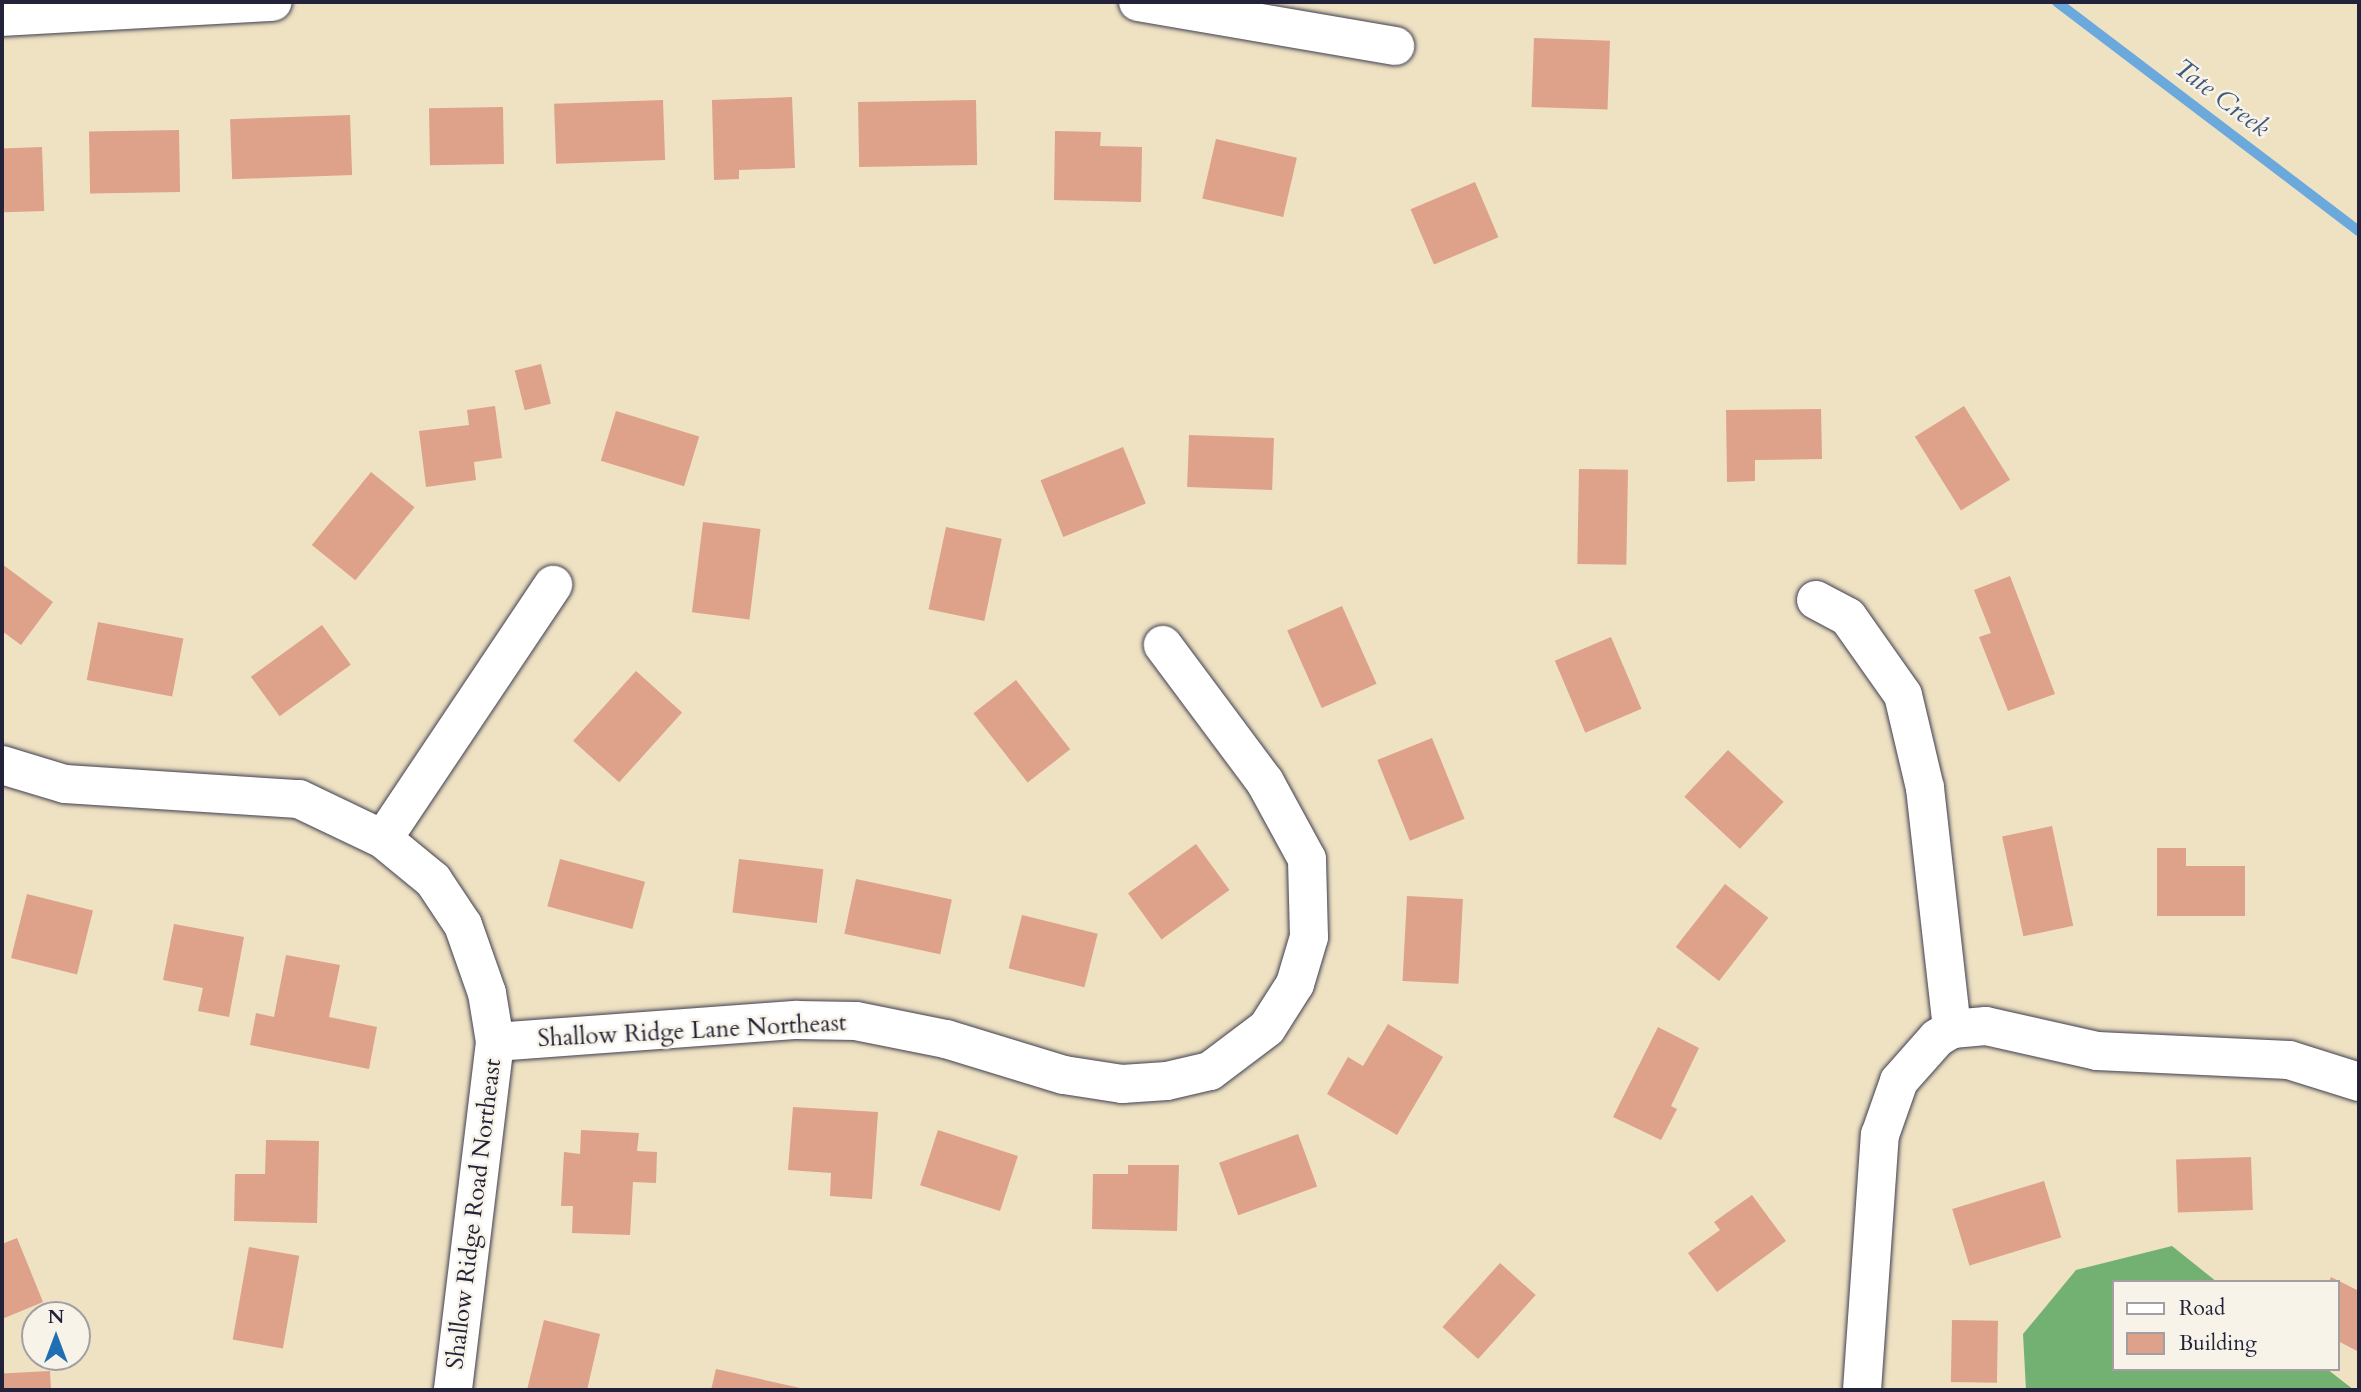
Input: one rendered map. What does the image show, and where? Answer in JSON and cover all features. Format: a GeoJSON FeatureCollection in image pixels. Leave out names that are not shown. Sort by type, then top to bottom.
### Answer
{"type":"FeatureCollection","features":[{"type":"Feature","properties":{"kind":"street"},"geometry":{"type":"LineString","coordinates":[[2,17],[273,2]]}},
{"type":"Feature","properties":{"kind":"street"},"geometry":{"type":"LineString","coordinates":[[1138,2],[1395,46]]}},
{"type":"Feature","properties":{"kind":"street"},"geometry":{"type":"LineString","coordinates":[[383,839],[553,584]]}},
{"type":"Feature","properties":{"kind":"street"},"geometry":{"type":"LineString","coordinates":[[1816,600],[1848,617],[1903,695],[1925,788],[1952,1029]]}},
{"type":"Feature","properties":{"kind":"street","name":"Shallow Ridge Lane Northeast"},"geometry":{"type":"LineString","coordinates":[[495,1042],[797,1020],[856,1021],[946,1039],[1065,1074],[1122,1084],[1167,1082],[1210,1071],[1266,1028],[1295,984],[1309,936],[1307,859],[1265,782],[1163,645]]}},
{"type":"Feature","properties":{"kind":"street","name":"Shallow Ridge Road Northeast"},"geometry":{"type":"LineString","coordinates":[[2,765],[65,784],[299,799],[383,839],[433,880],[463,925],[487,993],[495,1042],[453,1390]]}},
{"type":"Feature","properties":{"kind":"street"},"geometry":{"type":"LineString","coordinates":[[1862,1390],[1880,1135],[1887,1108],[1909,1065],[1952,1029],[1986,1026],[2096,1051],[2153,1057],[2289,1060],[2359,1082]]}},
{"type":"Feature","properties":{"kind":"green space"},"geometry":{"type":"Polygon","coordinates":[[[2172,1246],[2214,1280],[2112,1280],[2112,1371],[2330,1371],[2354,1390],[2026,1390],[2023,1334],[2076,1270],[2172,1246]]]}},
{"type":"Feature","properties":{"kind":"building"},"geometry":{"type":"Polygon","coordinates":[[[1534,38],[1610,41],[1608,110],[1532,107],[1534,38]]]}},
{"type":"Feature","properties":{"kind":"building"},"geometry":{"type":"Polygon","coordinates":[[[792,97],[795,168],[739,170],[739,179],[714,180],[712,100],[792,97]]]}},
{"type":"Feature","properties":{"kind":"building"},"geometry":{"type":"Polygon","coordinates":[[[663,100],[665,160],[556,164],[554,104],[663,100]]]}},
{"type":"Feature","properties":{"kind":"building"},"geometry":{"type":"Polygon","coordinates":[[[976,100],[977,165],[859,167],[858,102],[976,100]]]}},
{"type":"Feature","properties":{"kind":"building"},"geometry":{"type":"Polygon","coordinates":[[[503,107],[504,164],[430,165],[429,108],[503,107]]]}},
{"type":"Feature","properties":{"kind":"building"},"geometry":{"type":"Polygon","coordinates":[[[350,115],[352,175],[232,179],[230,119],[350,115]]]}},
{"type":"Feature","properties":{"kind":"building"},"geometry":{"type":"Polygon","coordinates":[[[179,130],[180,192],[90,194],[89,132],[179,130]]]}},
{"type":"Feature","properties":{"kind":"building"},"geometry":{"type":"Polygon","coordinates":[[[1055,131],[1101,132],[1100,146],[1142,147],[1141,202],[1054,200],[1055,131]]]}},
{"type":"Feature","properties":{"kind":"building"},"geometry":{"type":"Polygon","coordinates":[[[1216,139],[1297,158],[1283,217],[1202,198],[1216,139]]]}},
{"type":"Feature","properties":{"kind":"building"},"geometry":{"type":"Polygon","coordinates":[[[42,147],[44,211],[4,212],[2,148],[42,147]]]}},
{"type":"Feature","properties":{"kind":"building"},"geometry":{"type":"Polygon","coordinates":[[[1475,182],[1498,237],[1434,265],[1411,209],[1475,182]]]}},
{"type":"Feature","properties":{"kind":"building"},"geometry":{"type":"Polygon","coordinates":[[[541,364],[551,404],[525,410],[515,371],[541,364]]]}},
{"type":"Feature","properties":{"kind":"building"},"geometry":{"type":"Polygon","coordinates":[[[495,406],[502,458],[474,462],[476,480],[426,487],[419,431],[469,425],[467,410],[495,406]]]}},
{"type":"Feature","properties":{"kind":"building"},"geometry":{"type":"Polygon","coordinates":[[[1964,406],[2010,480],[1961,511],[1915,437],[1964,406]]]}},
{"type":"Feature","properties":{"kind":"building"},"geometry":{"type":"Polygon","coordinates":[[[1821,409],[1822,459],[1755,460],[1755,481],[1727,482],[1726,410],[1821,409]]]}},
{"type":"Feature","properties":{"kind":"building"},"geometry":{"type":"Polygon","coordinates":[[[616,411],[699,436],[684,486],[601,461],[616,411]]]}},
{"type":"Feature","properties":{"kind":"building"},"geometry":{"type":"Polygon","coordinates":[[[1189,435],[1274,438],[1272,490],[1187,487],[1189,435]]]}},
{"type":"Feature","properties":{"kind":"building"},"geometry":{"type":"Polygon","coordinates":[[[1123,447],[1146,504],[1063,537],[1040,480],[1123,447]]]}},
{"type":"Feature","properties":{"kind":"building"},"geometry":{"type":"Polygon","coordinates":[[[1579,469],[1628,470],[1626,565],[1577,564],[1579,469]]]}},
{"type":"Feature","properties":{"kind":"building"},"geometry":{"type":"Polygon","coordinates":[[[371,472],[415,507],[355,580],[312,545],[371,472]]]}},
{"type":"Feature","properties":{"kind":"building"},"geometry":{"type":"Polygon","coordinates":[[[703,522],[761,529],[749,619],[692,612],[703,522]]]}},
{"type":"Feature","properties":{"kind":"building"},"geometry":{"type":"Polygon","coordinates":[[[946,527],[1002,539],[984,621],[929,609],[946,527]]]}},
{"type":"Feature","properties":{"kind":"building"},"geometry":{"type":"Polygon","coordinates":[[[2,564],[53,602],[21,645],[2,631],[2,564]]]}},
{"type":"Feature","properties":{"kind":"building"},"geometry":{"type":"Polygon","coordinates":[[[2010,576],[2055,694],[2008,711],[1979,637],[1991,633],[1974,590],[2010,576]]]}},
{"type":"Feature","properties":{"kind":"building"},"geometry":{"type":"Polygon","coordinates":[[[1342,606],[1377,684],[1322,708],[1287,630],[1342,606]]]}},
{"type":"Feature","properties":{"kind":"building"},"geometry":{"type":"Polygon","coordinates":[[[98,622],[183,639],[172,697],[87,680],[98,622]]]}},
{"type":"Feature","properties":{"kind":"building"},"geometry":{"type":"Polygon","coordinates":[[[322,625],[351,665],[280,716],[251,677],[322,625]]]}},
{"type":"Feature","properties":{"kind":"building"},"geometry":{"type":"Polygon","coordinates":[[[1611,637],[1641,709],[1585,733],[1555,661],[1611,637]]]}},
{"type":"Feature","properties":{"kind":"building"},"geometry":{"type":"Polygon","coordinates":[[[636,671],[682,712],[619,782],[573,741],[636,671]]]}},
{"type":"Feature","properties":{"kind":"building"},"geometry":{"type":"Polygon","coordinates":[[[1016,680],[1070,749],[1028,783],[973,713],[1016,680]]]}},
{"type":"Feature","properties":{"kind":"building"},"geometry":{"type":"Polygon","coordinates":[[[1432,738],[1465,819],[1410,841],[1377,760],[1432,738]]]}},
{"type":"Feature","properties":{"kind":"building"},"geometry":{"type":"Polygon","coordinates":[[[1728,750],[1784,802],[1740,849],[1684,797],[1728,750]]]}},
{"type":"Feature","properties":{"kind":"building"},"geometry":{"type":"Polygon","coordinates":[[[2052,826],[2073,926],[2023,936],[2002,837],[2052,826]]]}},
{"type":"Feature","properties":{"kind":"building"},"geometry":{"type":"Polygon","coordinates":[[[1196,844],[1230,890],[1162,939],[1128,893],[1196,844]]]}},
{"type":"Feature","properties":{"kind":"building"},"geometry":{"type":"Polygon","coordinates":[[[2157,848],[2186,848],[2186,866],[2245,866],[2245,916],[2157,916],[2157,848]]]}},
{"type":"Feature","properties":{"kind":"building"},"geometry":{"type":"Polygon","coordinates":[[[560,859],[645,882],[632,929],[547,906],[560,859]]]}},
{"type":"Feature","properties":{"kind":"building"},"geometry":{"type":"Polygon","coordinates":[[[739,859],[823,869],[817,923],[732,913],[739,859]]]}},
{"type":"Feature","properties":{"kind":"building"},"geometry":{"type":"Polygon","coordinates":[[[856,879],[952,899],[940,954],[844,934],[856,879]]]}},
{"type":"Feature","properties":{"kind":"building"},"geometry":{"type":"Polygon","coordinates":[[[1725,884],[1768,918],[1719,981],[1676,947],[1725,884]]]}},
{"type":"Feature","properties":{"kind":"building"},"geometry":{"type":"Polygon","coordinates":[[[27,894],[93,910],[77,974],[11,958],[27,894]]]}},
{"type":"Feature","properties":{"kind":"building"},"geometry":{"type":"Polygon","coordinates":[[[1407,896],[1463,899],[1458,984],[1403,981],[1407,896]]]}},
{"type":"Feature","properties":{"kind":"building"},"geometry":{"type":"Polygon","coordinates":[[[1022,915],[1098,934],[1084,987],[1009,968],[1022,915]]]}},
{"type":"Feature","properties":{"kind":"building"},"geometry":{"type":"Polygon","coordinates":[[[174,924],[244,937],[229,1017],[198,1011],[203,988],[163,980],[174,924]]]}},
{"type":"Feature","properties":{"kind":"building"},"geometry":{"type":"Polygon","coordinates":[[[286,955],[340,965],[329,1017],[377,1027],[369,1069],[250,1045],[256,1013],[274,1017],[286,955]]]}},
{"type":"Feature","properties":{"kind":"building"},"geometry":{"type":"Polygon","coordinates":[[[1388,1024],[1443,1057],[1397,1135],[1327,1094],[1348,1057],[1363,1066],[1388,1024]]]}},
{"type":"Feature","properties":{"kind":"building"},"geometry":{"type":"Polygon","coordinates":[[[1658,1027],[1699,1048],[1671,1106],[1677,1109],[1661,1140],[1613,1117],[1658,1027]]]}},
{"type":"Feature","properties":{"kind":"building"},"geometry":{"type":"Polygon","coordinates":[[[793,1107],[878,1112],[872,1199],[830,1196],[831,1173],[788,1170],[793,1107]]]}},
{"type":"Feature","properties":{"kind":"building"},"geometry":{"type":"Polygon","coordinates":[[[581,1130],[639,1133],[637,1151],[657,1152],[656,1183],[633,1182],[630,1235],[572,1233],[573,1206],[561,1206],[564,1152],[580,1154],[581,1130]]]}},
{"type":"Feature","properties":{"kind":"building"},"geometry":{"type":"Polygon","coordinates":[[[938,1130],[1018,1156],[1000,1211],[920,1185],[938,1130]]]}},
{"type":"Feature","properties":{"kind":"building"},"geometry":{"type":"Polygon","coordinates":[[[1298,1134],[1317,1187],[1238,1215],[1219,1163],[1298,1134]]]}},
{"type":"Feature","properties":{"kind":"building"},"geometry":{"type":"Polygon","coordinates":[[[266,1140],[319,1141],[317,1223],[234,1221],[235,1174],[265,1174],[266,1140]]]}},
{"type":"Feature","properties":{"kind":"building"},"geometry":{"type":"Polygon","coordinates":[[[2251,1157],[2253,1210],[2178,1213],[2176,1160],[2251,1157]]]}},
{"type":"Feature","properties":{"kind":"building"},"geometry":{"type":"Polygon","coordinates":[[[1128,1165],[1179,1165],[1177,1231],[1092,1229],[1093,1174],[1128,1174],[1128,1165]]]}},
{"type":"Feature","properties":{"kind":"building"},"geometry":{"type":"Polygon","coordinates":[[[2044,1181],[2061,1237],[1969,1265],[1952,1209],[2044,1181]]]}},
{"type":"Feature","properties":{"kind":"building"},"geometry":{"type":"Polygon","coordinates":[[[1752,1195],[1786,1241],[1717,1292],[1688,1253],[1720,1230],[1714,1222],[1752,1195]]]}},
{"type":"Feature","properties":{"kind":"building"},"geometry":{"type":"Polygon","coordinates":[[[17,1238],[43,1301],[21,1301],[21,1311],[2,1319],[2,1244],[17,1238]]]}},
{"type":"Feature","properties":{"kind":"building"},"geometry":{"type":"Polygon","coordinates":[[[249,1247],[299,1256],[283,1348],[233,1340],[249,1247]]]}},
{"type":"Feature","properties":{"kind":"building"},"geometry":{"type":"Polygon","coordinates":[[[1500,1263],[1536,1295],[1478,1359],[1442,1327],[1500,1263]]]}},
{"type":"Feature","properties":{"kind":"building"},"geometry":{"type":"Polygon","coordinates":[[[2340,1282],[2359,1291],[2359,1352],[2340,1342],[2340,1282]]]}},
{"type":"Feature","properties":{"kind":"building"},"geometry":{"type":"Polygon","coordinates":[[[544,1320],[600,1334],[587,1390],[527,1390],[544,1320]]]}},
{"type":"Feature","properties":{"kind":"building"},"geometry":{"type":"Polygon","coordinates":[[[1952,1320],[1998,1321],[1997,1383],[1951,1382],[1952,1320]]]}},
{"type":"Feature","properties":{"kind":"building"},"geometry":{"type":"Polygon","coordinates":[[[716,1369],[800,1388],[711,1390],[716,1369]]]}},
{"type":"Feature","properties":{"kind":"building"},"geometry":{"type":"Polygon","coordinates":[[[50,1371],[51,1390],[3,1390],[2,1374],[50,1371]]]}},
{"type":"Feature","properties":{"kind":"waterway","name":"Tate Creek"},"geometry":{"type":"LineString","coordinates":[[2057,2],[2359,231]]}}]}
